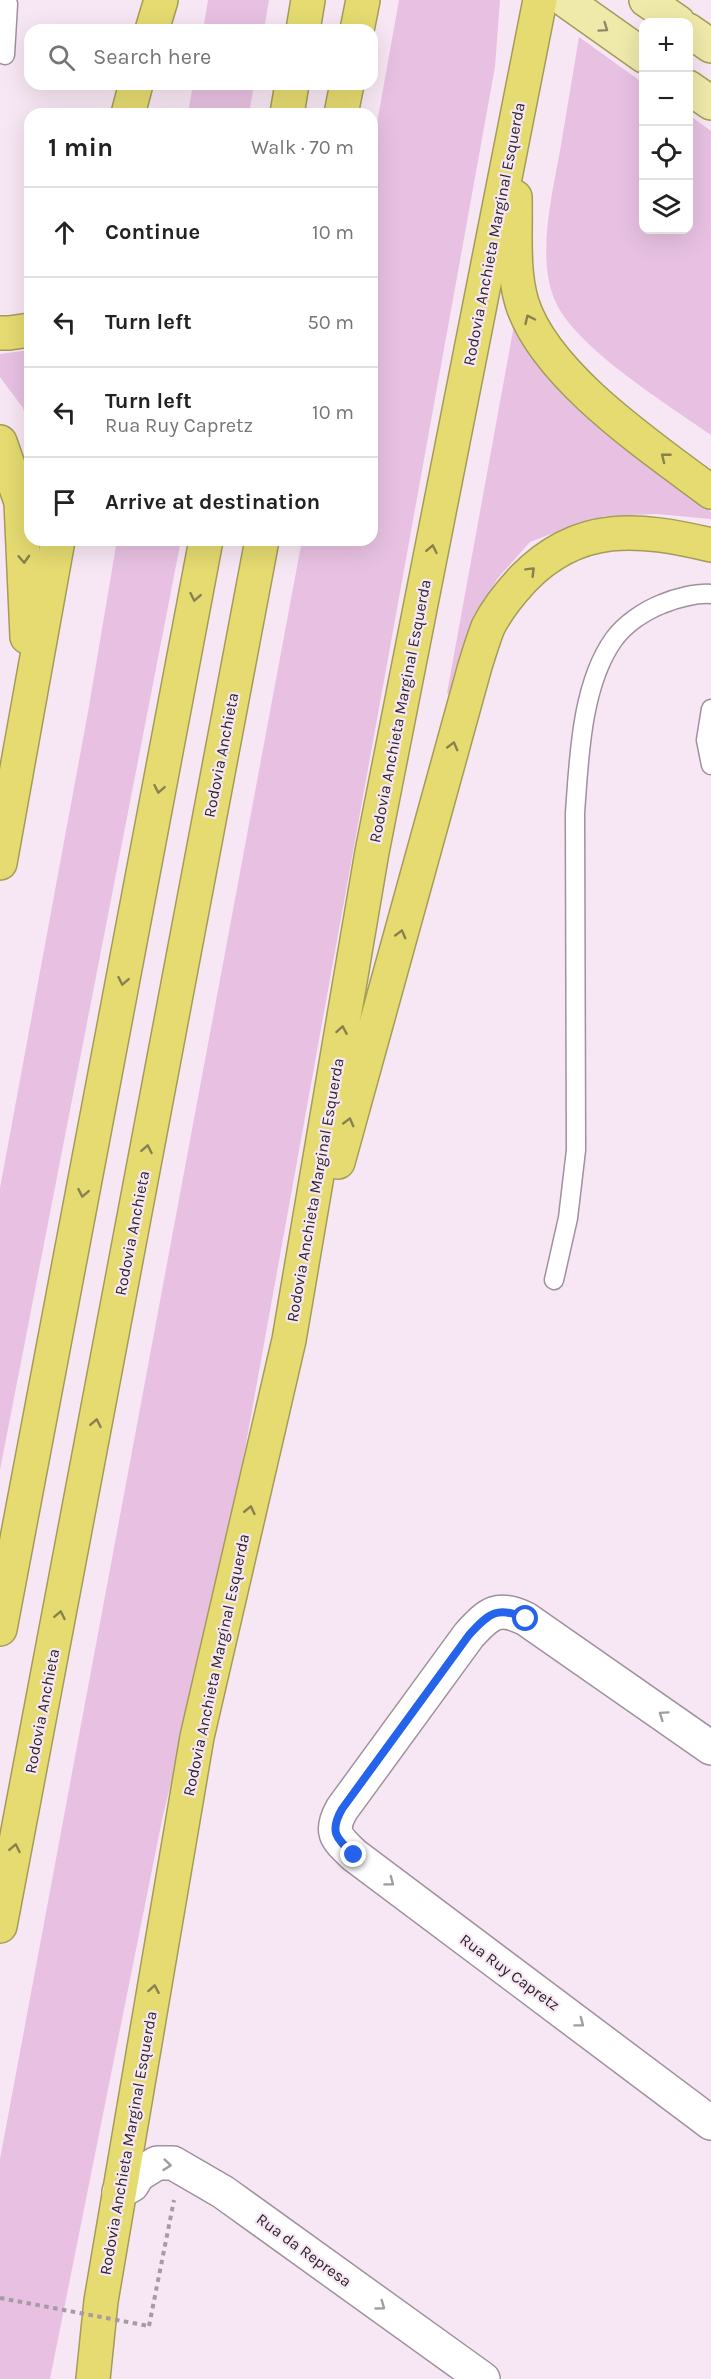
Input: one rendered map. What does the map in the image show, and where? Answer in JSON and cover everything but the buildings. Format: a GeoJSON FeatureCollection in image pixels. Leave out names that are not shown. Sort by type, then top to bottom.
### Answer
{"type":"FeatureCollection","features":[{"type":"Feature","properties":{"kind":"highway"},"geometry":{"type":"LineString","coordinates":[[155,24],[161,0]]}},
{"type":"Feature","properties":{"kind":"highway"},"geometry":{"type":"LineString","coordinates":[[304,24],[308,0]]}},
{"type":"Feature","properties":{"kind":"highway"},"geometry":{"type":"LineString","coordinates":[[358,24],[363,0]]}},
{"type":"Feature","properties":{"kind":"highway","name":"Rodovia Anchieta Marginal Esquerda"},"geometry":{"type":"LineString","coordinates":[[93,2379],[101,2301],[197,1737],[289,1340],[372,852],[540,0]]}},
{"type":"Feature","properties":{"kind":"highway"},"geometry":{"type":"LineString","coordinates":[[130,108],[134,90]]}},
{"type":"Feature","properties":{"kind":"highway"},"geometry":{"type":"LineString","coordinates":[[141,108],[144,90]]}},
{"type":"Feature","properties":{"kind":"highway"},"geometry":{"type":"LineString","coordinates":[[288,108],[291,90]]}},
{"type":"Feature","properties":{"kind":"highway"},"geometry":{"type":"LineString","coordinates":[[342,108],[346,90]]}},
{"type":"Feature","properties":{"kind":"highway"},"geometry":{"type":"LineString","coordinates":[[513,139],[518,282],[529,320],[560,366],[588,393],[617,419],[711,492]]}},
{"type":"Feature","properties":{"kind":"highway"},"geometry":{"type":"LineString","coordinates":[[0,333],[24,331]]}},
{"type":"Feature","properties":{"kind":"highway"},"geometry":{"type":"LineString","coordinates":[[0,442],[21,502],[30,689]]}},
{"type":"Feature","properties":{"kind":"highway"},"geometry":{"type":"LineString","coordinates":[[289,1340],[475,666],[488,628],[499,607],[537,565],[578,540],[598,535],[624,533],[660,535],[711,545]]}},
{"type":"Feature","properties":{"kind":"highway"},"geometry":{"type":"LineString","coordinates":[[0,863],[57,546]]}},
{"type":"Feature","properties":{"kind":"highway"},"geometry":{"type":"LineString","coordinates":[[0,1629],[205,546]]}},
{"type":"Feature","properties":{"kind":"highway","name":"Rodovia Anchieta"},"geometry":{"type":"LineString","coordinates":[[0,1926],[261,546]]}},
{"type":"Feature","properties":{"kind":"highway"},"geometry":{"type":"LineString","coordinates":[[77,2379],[101,2301]]}},
{"type":"Feature","properties":{"kind":"main road"},"geometry":{"type":"LineString","coordinates":[[565,0],[639,52]]}},
{"type":"Feature","properties":{"kind":"main road"},"geometry":{"type":"LineString","coordinates":[[646,0],[672,18]]}},
{"type":"Feature","properties":{"kind":"main road"},"geometry":{"type":"LineString","coordinates":[[693,33],[711,46]]}},
{"type":"Feature","properties":{"kind":"main road"},"geometry":{"type":"LineString","coordinates":[[693,90],[711,103]]}},
{"type":"Feature","properties":{"kind":"street","name":"Rua Ruy Capretz"},"geometry":{"type":"LineString","coordinates":[[711,1748],[526,1619],[510,1611],[496,1612],[485,1618],[469,1635],[342,1809],[336,1820],[334,1831],[340,1842],[354,1855],[711,2123]]}},
{"type":"Feature","properties":{"kind":"street","name":"Rua da Represa"},"geometry":{"type":"LineString","coordinates":[[119,2192],[132,2185],[138,2175],[158,2163],[173,2163],[223,2192],[483,2379]]}},
{"type":"Feature","properties":{"kind":"lane"},"geometry":{"type":"LineString","coordinates":[[5,0],[8,4],[5,56]]}},
{"type":"Feature","properties":{"kind":"lane"},"geometry":{"type":"LineString","coordinates":[[554,1280],[568,1218],[576,1150],[575,813],[578,766],[596,672],[614,638],[644,611],[673,599],[711,594]]}},
{"type":"Feature","properties":{"kind":"lane"},"geometry":{"type":"LineString","coordinates":[[711,709],[706,740],[711,765]]}},
{"type":"Feature","properties":{"kind":"lane"},"geometry":{"type":"LineString","coordinates":[[0,820],[16,770]]}},
{"type":"Feature","properties":{"kind":"path"},"geometry":{"type":"LineString","coordinates":[[0,2298],[149,2326],[174,2199]]}},
{"type":"Feature","properties":{"kind":"shaded area"},"geometry":{"type":"Polygon","coordinates":[[[208,0],[269,0],[265,24],[204,24],[208,0]]]}},
{"type":"Feature","properties":{"kind":"shaded area"},"geometry":{"type":"Polygon","coordinates":[[[399,0],[500,0],[495,67],[245,1449],[217,1592],[162,1820],[50,2379],[0,2379],[0,2159],[301,546],[378,546],[378,117],[399,0]]]}},
{"type":"Feature","properties":{"kind":"shaded area"},"geometry":{"type":"Polygon","coordinates":[[[579,37],[639,80],[639,234],[693,234],[693,118],[711,131],[711,435],[604,357],[567,321],[556,303],[550,285],[546,246],[550,204],[579,37]]]}},
{"type":"Feature","properties":{"kind":"shaded area"},"geometry":{"type":"Polygon","coordinates":[[[192,90],[253,90],[250,108],[189,108],[192,90]]]}},
{"type":"Feature","properties":{"kind":"shaded area"},"geometry":{"type":"Polygon","coordinates":[[[516,314],[711,512],[711,519],[656,514],[605,516],[530,542],[497,579],[475,621],[454,698],[447,693],[516,314]]]}},
{"type":"Feature","properties":{"kind":"shaded area"},"geometry":{"type":"Polygon","coordinates":[[[24,351],[24,412],[0,377],[0,354],[24,351]]]}},
{"type":"Feature","properties":{"kind":"shaded area"},"geometry":{"type":"Polygon","coordinates":[[[116,546],[180,546],[0,1470],[0,1188],[88,712],[116,546]]]}},
{"type":"Feature","properties":{"kind":"route"},"geometry":{"type":"LineString","coordinates":[[354,1855],[340,1842],[334,1831],[336,1820],[342,1809],[469,1635],[485,1618],[496,1612],[510,1611],[526,1619]]}}]}
